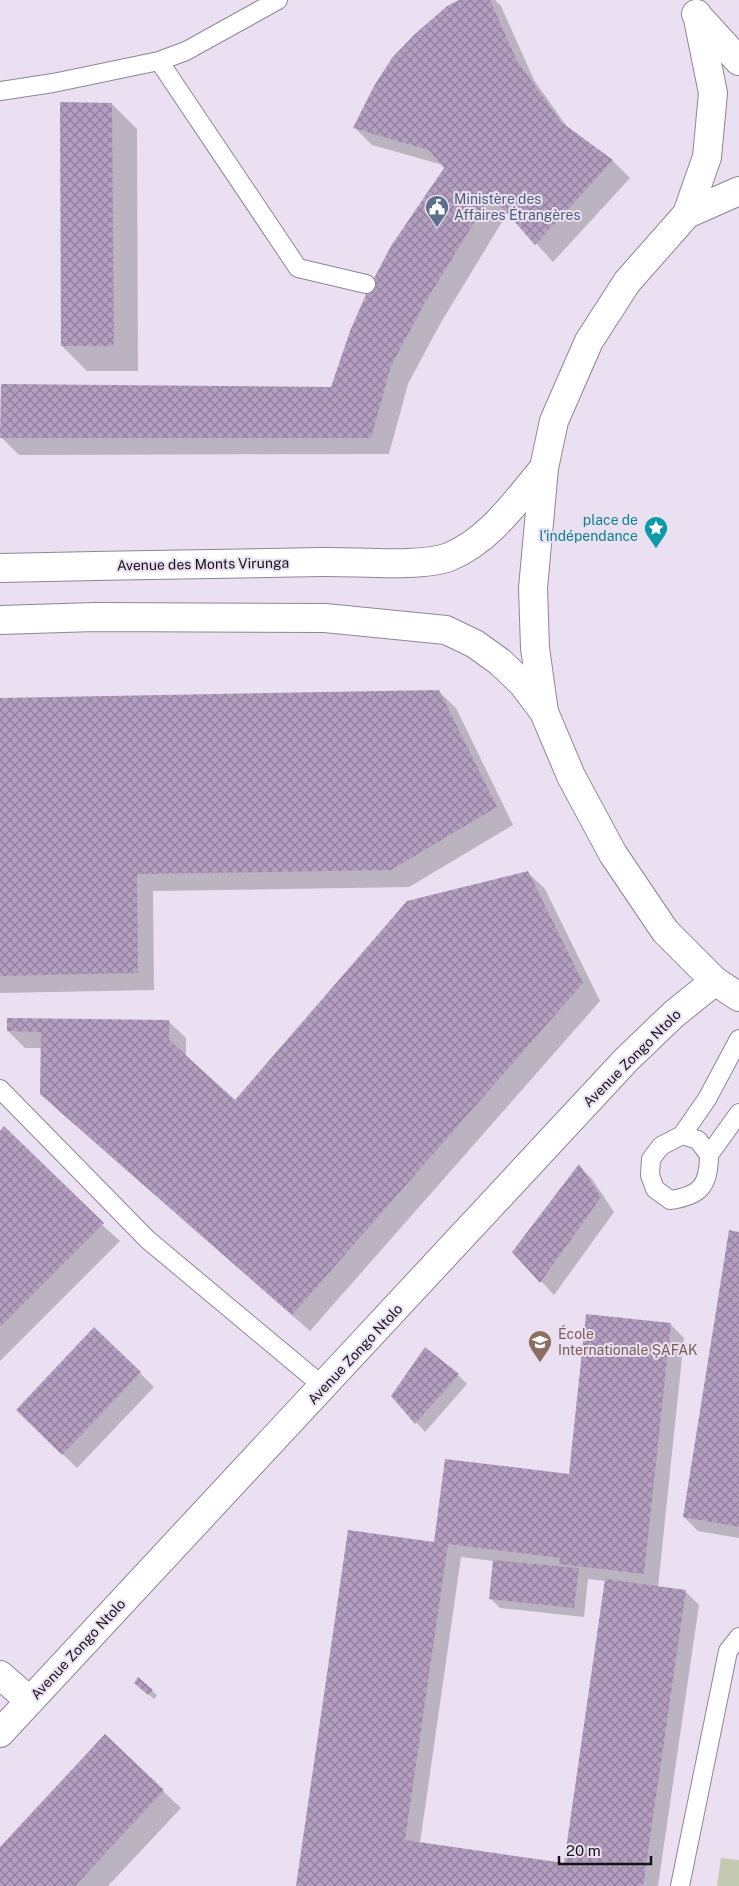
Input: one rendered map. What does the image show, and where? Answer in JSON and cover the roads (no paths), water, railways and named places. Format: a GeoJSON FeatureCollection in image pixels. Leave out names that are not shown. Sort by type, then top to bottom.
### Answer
{"type":"FeatureCollection","features":[{"type":"Feature","properties":{"kind":"street"},"geometry":{"type":"LineString","coordinates":[[692,7],[739,60]]}},
{"type":"Feature","properties":{"kind":"street"},"geometry":{"type":"LineString","coordinates":[[692,7],[713,93],[707,156],[687,214],[627,282],[589,341],[554,421],[544,468],[533,588],[534,648],[544,712],[571,776],[613,854],[665,931],[715,981],[739,997]]}},
{"type":"Feature","properties":{"kind":"street"},"geometry":{"type":"LineString","coordinates":[[687,214],[739,191]]}},
{"type":"Feature","properties":{"kind":"street","name":"Avenue des Monts Virunga"},"geometry":{"type":"LineString","coordinates":[[0,568],[322,562],[407,563],[447,557],[470,546],[498,524],[544,468]]}},
{"type":"Feature","properties":{"kind":"street"},"geometry":{"type":"LineString","coordinates":[[0,620],[95,617],[325,618],[446,630],[475,644],[500,662],[522,683],[544,712]]}},
{"type":"Feature","properties":{"kind":"street","name":"Avenue Zongo Ntolo"},"geometry":{"type":"LineString","coordinates":[[0,1732],[324,1387],[626,1060],[674,1014],[715,981]]}},
{"type":"Feature","properties":{"kind":"street"},"geometry":{"type":"LineString","coordinates":[[0,1675],[30,1701]]}},
{"type":"Feature","properties":{"kind":"lane"},"geometry":{"type":"LineString","coordinates":[[0,91],[53,84],[159,61],[186,51],[278,0]]}},
{"type":"Feature","properties":{"kind":"lane"},"geometry":{"type":"LineString","coordinates":[[159,61],[298,268],[366,284]]}},
{"type":"Feature","properties":{"kind":"lane"},"geometry":{"type":"LineString","coordinates":[[739,1039],[707,1099],[682,1135],[661,1146],[650,1159],[650,1175],[654,1189],[670,1200],[688,1198],[698,1193],[709,1166],[709,1155],[739,1113]]}},
{"type":"Feature","properties":{"kind":"lane"},"geometry":{"type":"LineString","coordinates":[[0,1089],[148,1240],[324,1387]]}},
{"type":"Feature","properties":{"kind":"lane"},"geometry":{"type":"LineString","coordinates":[[682,1135],[698,1140],[709,1155]]}},
{"type":"Feature","properties":{"kind":"lane"},"geometry":{"type":"LineString","coordinates":[[680,1886],[728,1651],[739,1637]]}},
{"type":"Feature","properties":{"kind":"place","name":"Ministère des Affaires Étrangères"},"geometry":{"type":"Point","coordinates":[437,228]}},
{"type":"Feature","properties":{"kind":"place","name":"place de l'indépendance"},"geometry":{"type":"Point","coordinates":[656,549]}},
{"type":"Feature","properties":{"kind":"place","name":"École Internationale ŞAFAK"},"geometry":{"type":"Point","coordinates":[540,1363]}}]}
